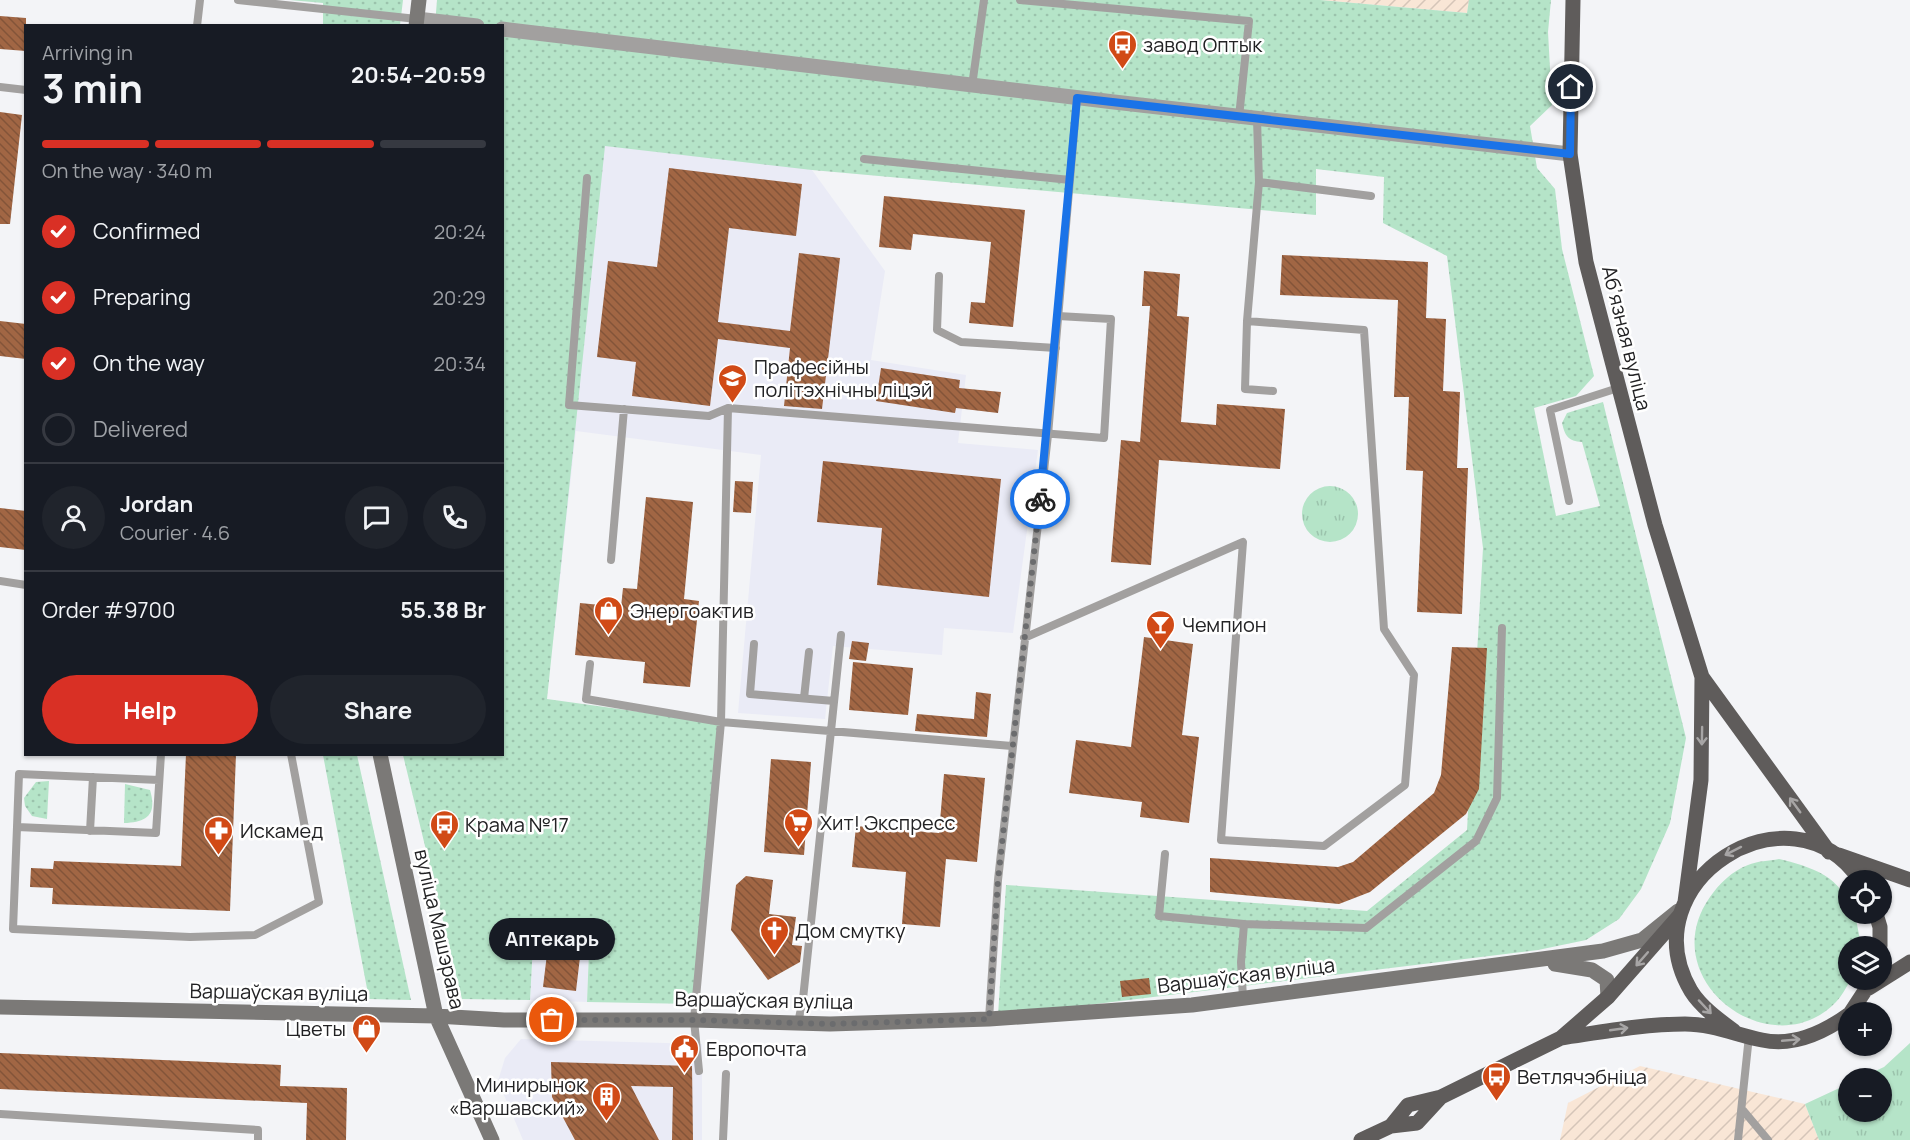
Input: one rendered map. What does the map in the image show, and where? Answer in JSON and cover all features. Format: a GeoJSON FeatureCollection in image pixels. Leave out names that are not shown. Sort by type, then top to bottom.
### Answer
{"type":"FeatureCollection","features":[{"type":"Feature","properties":{"kind":"main road","name":"Абʼязная вуліца"},"geometry":{"type":"LineString","coordinates":[[1573,0],[1570,154],[1586,262],[1617,388],[1655,525],[1702,677],[1701,780],[1683,908],[1679,954],[1691,991],[1710,1013],[1734,1031]]}},
{"type":"Feature","properties":{"kind":"main road","name":"Абʼязная вуліца"},"geometry":{"type":"LineString","coordinates":[[1702,677],[1829,852]]}},
{"type":"Feature","properties":{"kind":"main road"},"geometry":{"type":"LineString","coordinates":[[1360,1140],[1390,1126],[1417,1123],[1440,1097],[1561,1038],[1608,997],[1683,908],[1693,887],[1709,867],[1730,852],[1754,842],[1780,839],[1805,842],[1910,879]]}},
{"type":"Feature","properties":{"kind":"main road"},"geometry":{"type":"LineString","coordinates":[[1829,852],[1852,870]]}},
{"type":"Feature","properties":{"kind":"main road"},"geometry":{"type":"LineString","coordinates":[[1892,972],[1910,962]]}},
{"type":"Feature","properties":{"kind":"main road"},"geometry":{"type":"LineString","coordinates":[[1561,1038],[1652,1025],[1689,1024],[1734,1031],[1764,1041],[1795,1041],[1825,1031],[1838,1022]]}},
{"type":"Feature","properties":{"kind":"street"},"geometry":{"type":"LineString","coordinates":[[419,0],[417,22],[447,24]]}},
{"type":"Feature","properties":{"kind":"street"},"geometry":{"type":"LineString","coordinates":[[504,28],[972,86],[1570,154]]}},
{"type":"Feature","properties":{"kind":"street","name":"вуліца Машэрава"},"geometry":{"type":"LineString","coordinates":[[380,756],[436,1016],[492,1140]]}},
{"type":"Feature","properties":{"kind":"street","name":"Варшаўская вуліца"},"geometry":{"type":"LineString","coordinates":[[0,1007],[436,1016],[504,1020],[694,1020],[798,1023],[989,1019],[1192,1005],[1603,951],[1642,940],[1683,908]]}},
{"type":"Feature","properties":{"kind":"street","name":"Варшаўская вуліца"},"geometry":{"type":"LineString","coordinates":[[1525,962],[1569,965],[1592,970],[1606,980],[1608,997]]}},
{"type":"Feature","properties":{"kind":"lane"},"geometry":{"type":"LineString","coordinates":[[197,24],[200,0]]}},
{"type":"Feature","properties":{"kind":"lane"},"geometry":{"type":"LineString","coordinates":[[238,0],[417,22]]}},
{"type":"Feature","properties":{"kind":"lane"},"geometry":{"type":"LineString","coordinates":[[972,86],[984,0]]}},
{"type":"Feature","properties":{"kind":"lane"},"geometry":{"type":"LineString","coordinates":[[1020,0],[1250,21],[1239,117]]}},
{"type":"Feature","properties":{"kind":"lane"},"geometry":{"type":"LineString","coordinates":[[0,87],[24,90]]}},
{"type":"Feature","properties":{"kind":"lane"},"geometry":{"type":"LineString","coordinates":[[989,1019],[998,880],[1048,435],[1077,98]]}},
{"type":"Feature","properties":{"kind":"lane"},"geometry":{"type":"LineString","coordinates":[[1257,119],[1259,182],[1247,321],[1245,389],[1273,391]]}},
{"type":"Feature","properties":{"kind":"lane"},"geometry":{"type":"LineString","coordinates":[[864,159],[1070,180]]}},
{"type":"Feature","properties":{"kind":"lane"},"geometry":{"type":"LineString","coordinates":[[587,178],[569,405],[709,416],[728,408],[1104,438],[1111,320],[1058,316]]}},
{"type":"Feature","properties":{"kind":"lane"},"geometry":{"type":"LineString","coordinates":[[1259,182],[1371,196]]}},
{"type":"Feature","properties":{"kind":"lane"},"geometry":{"type":"LineString","coordinates":[[939,276],[937,330],[961,342],[1056,348]]}},
{"type":"Feature","properties":{"kind":"lane"},"geometry":{"type":"LineString","coordinates":[[1024,638],[1243,542],[1221,840],[1324,846],[1405,785],[1414,675],[1384,629],[1364,330],[1247,321]]}},
{"type":"Feature","properties":{"kind":"lane"},"geometry":{"type":"LineString","coordinates":[[1569,501],[1550,411],[1617,388]]}},
{"type":"Feature","properties":{"kind":"lane"},"geometry":{"type":"LineString","coordinates":[[699,1071],[694,1020],[721,722],[728,408]]}},
{"type":"Feature","properties":{"kind":"lane"},"geometry":{"type":"LineString","coordinates":[[611,560],[624,409]]}},
{"type":"Feature","properties":{"kind":"lane"},"geometry":{"type":"LineString","coordinates":[[0,581],[24,585]]}},
{"type":"Feature","properties":{"kind":"lane"},"geometry":{"type":"LineString","coordinates":[[1165,854],[1159,916],[1244,924],[1366,928],[1476,841],[1497,798],[1502,628]]}},
{"type":"Feature","properties":{"kind":"lane"},"geometry":{"type":"LineString","coordinates":[[798,1023],[803,999],[841,635]]}},
{"type":"Feature","properties":{"kind":"lane"},"geometry":{"type":"LineString","coordinates":[[754,644],[750,694],[834,701]]}},
{"type":"Feature","properties":{"kind":"lane"},"geometry":{"type":"LineString","coordinates":[[804,698],[809,652]]}},
{"type":"Feature","properties":{"kind":"lane"},"geometry":{"type":"LineString","coordinates":[[590,664],[586,699],[721,722],[1012,746]]}},
{"type":"Feature","properties":{"kind":"lane"},"geometry":{"type":"LineString","coordinates":[[17,827],[156,833],[161,756]]}},
{"type":"Feature","properties":{"kind":"lane"},"geometry":{"type":"LineString","coordinates":[[159,780],[20,774],[13,928],[190,937],[255,935],[320,902],[291,756]]}},
{"type":"Feature","properties":{"kind":"lane"},"geometry":{"type":"LineString","coordinates":[[90,831],[93,777]]}},
{"type":"Feature","properties":{"kind":"lane"},"geometry":{"type":"LineString","coordinates":[[1243,998],[1241,962],[1244,924]]}},
{"type":"Feature","properties":{"kind":"lane"},"geometry":{"type":"LineString","coordinates":[[1738,1140],[1749,1036]]}},
{"type":"Feature","properties":{"kind":"lane"},"geometry":{"type":"LineString","coordinates":[[723,1140],[726,1074]]}},
{"type":"Feature","properties":{"kind":"lane"},"geometry":{"type":"LineString","coordinates":[[1742,1109],[1768,1140]]}},
{"type":"Feature","properties":{"kind":"lane"},"geometry":{"type":"LineString","coordinates":[[0,1114],[258,1130],[258,1140]]}},
{"type":"Feature","properties":{"kind":"shaded area"},"geometry":{"type":"Polygon","coordinates":[[[1320,0],[1469,0],[1467,13],[1320,0]]]}},
{"type":"Feature","properties":{"kind":"shaded area","name":"Прафесійны політэхнічны ліцэй"},"geometry":{"type":"Polygon","coordinates":[[[504,103],[816,113],[812,170],[885,271],[871,360],[966,375],[958,443],[1038,450],[1013,633],[944,628],[942,655],[833,646],[825,719],[738,713],[761,455],[576,431],[554,633],[504,103]]]}},
{"type":"Feature","properties":{"kind":"shaded area"},"geometry":{"type":"Polygon","coordinates":[[[533,945],[589,950],[587,1002],[530,1000],[533,945]]]}},
{"type":"Feature","properties":{"kind":"shaded area"},"geometry":{"type":"Polygon","coordinates":[[[521,1039],[702,1044],[702,1140],[523,1140],[498,1081],[505,1058],[521,1039]]]}},
{"type":"Feature","properties":{"kind":"shaded area"},"geometry":{"type":"Polygon","coordinates":[[[1640,1066],[1805,1104],[1819,1140],[1560,1140],[1568,1103],[1640,1066]]]}},
{"type":"Feature","properties":{"kind":"green space"},"geometry":{"type":"Polygon","coordinates":[[[290,0],[403,0],[400,24],[323,24],[323,3],[290,0]]]}},
{"type":"Feature","properties":{"kind":"green space"},"geometry":{"type":"Polygon","coordinates":[[[437,0],[1320,0],[1467,13],[1469,0],[1551,0],[1548,32],[1552,105],[1530,126],[1537,168],[1555,189],[1562,249],[1594,376],[1576,396],[1534,408],[1556,516],[1600,506],[1582,442],[1568,437],[1562,423],[1567,413],[1603,402],[1686,738],[1670,823],[1641,889],[1619,919],[1586,940],[1538,950],[998,1016],[1006,885],[1367,911],[1467,830],[1483,548],[1447,256],[1383,223],[1384,177],[1316,169],[1316,215],[812,170],[605,146],[547,699],[720,723],[694,1004],[587,1002],[589,951],[533,945],[530,1000],[462,999],[403,756],[504,756],[504,24],[435,24],[437,0]]]}},
{"type":"Feature","properties":{"kind":"green space"},"geometry":{"type":"Polygon","coordinates":[[[1330,486],[1341,488],[1350,494],[1356,503],[1358,514],[1356,525],[1350,534],[1341,540],[1330,542],[1319,540],[1310,534],[1304,525],[1302,514],[1304,503],[1310,494],[1319,488],[1330,486]]]}},
{"type":"Feature","properties":{"kind":"green space"},"geometry":{"type":"Polygon","coordinates":[[[323,756],[357,756],[411,1000],[369,999],[323,756]]]}},
{"type":"Feature","properties":{"kind":"green space"},"geometry":{"type":"Polygon","coordinates":[[[49,781],[47,819],[32,816],[25,806],[24,798],[36,782],[49,781]]]}},
{"type":"Feature","properties":{"kind":"green space"},"geometry":{"type":"Polygon","coordinates":[[[125,784],[150,790],[151,811],[139,821],[124,823],[125,784]]]}},
{"type":"Feature","properties":{"kind":"green space"},"geometry":{"type":"Polygon","coordinates":[[[1779,859],[1802,865],[1824,875],[1838,887],[1838,924],[1857,924],[1859,936],[1838,936],[1838,990],[1845,990],[1836,1002],[1810,1020],[1781,1025],[1752,1020],[1727,1005],[1707,984],[1696,957],[1696,928],[1710,897],[1731,874],[1755,863],[1779,859]]]}},
{"type":"Feature","properties":{"kind":"green space"},"geometry":{"type":"Polygon","coordinates":[[[1910,1043],[1910,1140],[1819,1140],[1805,1104],[1838,1089],[1838,1122],[1892,1122],[1892,1068],[1882,1068],[1910,1043]]]}},
{"type":"Feature","properties":{"kind":"building"},"geometry":{"type":"Polygon","coordinates":[[[0,16],[26,18],[24,51],[0,49],[0,16]]]}},
{"type":"Feature","properties":{"kind":"building"},"geometry":{"type":"Polygon","coordinates":[[[0,112],[22,115],[10,224],[0,224],[0,112]]]}},
{"type":"Feature","properties":{"kind":"building"},"geometry":{"type":"Polygon","coordinates":[[[669,168],[802,184],[796,236],[729,228],[718,322],[790,331],[799,253],[840,258],[822,409],[784,406],[790,348],[718,339],[710,406],[632,396],[636,362],[597,357],[608,261],[657,267],[669,168]]]}},
{"type":"Feature","properties":{"kind":"building"},"geometry":{"type":"Polygon","coordinates":[[[884,196],[1025,210],[1013,327],[969,323],[971,302],[985,303],[991,242],[913,234],[911,250],[879,247],[884,196]]]}},
{"type":"Feature","properties":{"kind":"building"},"geometry":{"type":"Polygon","coordinates":[[[1282,255],[1428,262],[1426,318],[1446,319],[1443,391],[1460,392],[1457,468],[1468,468],[1462,614],[1417,612],[1423,471],[1406,470],[1409,397],[1394,397],[1398,300],[1280,295],[1282,255]]]}},
{"type":"Feature","properties":{"kind":"building"},"geometry":{"type":"Polygon","coordinates":[[[1144,271],[1180,274],[1177,316],[1189,317],[1181,422],[1216,425],[1217,404],[1285,409],[1280,469],[1159,460],[1151,565],[1111,562],[1121,440],[1140,442],[1150,306],[1142,306],[1144,271]]]}},
{"type":"Feature","properties":{"kind":"building"},"geometry":{"type":"Polygon","coordinates":[[[0,321],[24,324],[24,359],[0,356],[0,321]]]}},
{"type":"Feature","properties":{"kind":"building"},"geometry":{"type":"Polygon","coordinates":[[[881,368],[960,380],[959,388],[1001,392],[998,413],[956,408],[955,413],[876,401],[881,368]]]}},
{"type":"Feature","properties":{"kind":"building"},"geometry":{"type":"Polygon","coordinates":[[[823,461],[1001,479],[989,597],[877,585],[882,528],[817,522],[823,461]]]}},
{"type":"Feature","properties":{"kind":"building"},"geometry":{"type":"Polygon","coordinates":[[[735,481],[753,482],[751,513],[733,512],[735,481]]]}},
{"type":"Feature","properties":{"kind":"building"},"geometry":{"type":"Polygon","coordinates":[[[646,497],[693,502],[684,599],[699,601],[690,687],[643,683],[645,662],[575,655],[580,603],[621,607],[623,588],[637,589],[646,497]]]}},
{"type":"Feature","properties":{"kind":"building"},"geometry":{"type":"Polygon","coordinates":[[[0,508],[24,511],[24,550],[0,547],[0,508]]]}},
{"type":"Feature","properties":{"kind":"building"},"geometry":{"type":"Polygon","coordinates":[[[1144,637],[1193,644],[1182,735],[1199,737],[1189,823],[1140,817],[1142,802],[1069,793],[1076,740],[1131,747],[1144,637]]]}},
{"type":"Feature","properties":{"kind":"building"},"geometry":{"type":"Polygon","coordinates":[[[852,641],[869,643],[866,661],[849,659],[852,641]]]}},
{"type":"Feature","properties":{"kind":"building"},"geometry":{"type":"Polygon","coordinates":[[[1452,647],[1487,648],[1479,789],[1466,814],[1370,892],[1339,904],[1210,892],[1210,858],[1338,867],[1353,862],[1434,793],[1441,775],[1452,647]]]}},
{"type":"Feature","properties":{"kind":"building"},"geometry":{"type":"Polygon","coordinates":[[[853,662],[913,668],[908,715],[849,710],[853,662]]]}},
{"type":"Feature","properties":{"kind":"building"},"geometry":{"type":"Polygon","coordinates":[[[976,692],[991,694],[987,737],[915,731],[917,714],[974,719],[976,692]]]}},
{"type":"Feature","properties":{"kind":"building"},"geometry":{"type":"Polygon","coordinates":[[[186,756],[236,756],[230,911],[52,904],[53,888],[30,887],[31,868],[53,869],[54,861],[181,866],[186,756]]]}},
{"type":"Feature","properties":{"kind":"building"},"geometry":{"type":"Polygon","coordinates":[[[771,759],[811,762],[804,855],[764,852],[771,759]]]}},
{"type":"Feature","properties":{"kind":"building"},"geometry":{"type":"Polygon","coordinates":[[[944,774],[985,778],[977,862],[946,859],[940,927],[902,924],[906,872],[852,867],[856,826],[939,833],[944,774]]]}},
{"type":"Feature","properties":{"kind":"building"},"geometry":{"type":"Polygon","coordinates":[[[746,876],[773,880],[769,914],[796,917],[792,945],[802,946],[800,962],[768,980],[731,930],[736,885],[746,876]]]}},
{"type":"Feature","properties":{"kind":"building"},"geometry":{"type":"Polygon","coordinates":[[[547,954],[580,957],[576,991],[543,987],[547,954]]]}},
{"type":"Feature","properties":{"kind":"building"},"geometry":{"type":"Polygon","coordinates":[[[1149,978],[1151,994],[1122,997],[1120,981],[1149,978]]]}},
{"type":"Feature","properties":{"kind":"building"},"geometry":{"type":"Polygon","coordinates":[[[0,1053],[281,1065],[280,1086],[347,1088],[346,1140],[306,1140],[307,1103],[0,1089],[0,1053]]]}},
{"type":"Feature","properties":{"kind":"building"},"geometry":{"type":"Polygon","coordinates":[[[551,1062],[692,1066],[693,1140],[672,1140],[673,1087],[631,1086],[659,1140],[575,1140],[552,1097],[551,1062]]]}},
{"type":"Feature","properties":{"kind":"way so far"},"geometry":{"type":"LineString","coordinates":[[552,1020],[694,1020],[830,1024],[989,1019],[998,880],[1040,499]]}},
{"type":"Feature","properties":{"kind":"place","name":"завод Оптык"},"geometry":{"type":"Point","coordinates":[1122,70]}},
{"type":"Feature","properties":{"kind":"place","name":"Прафесійны політэхнічны ліцэй"},"geometry":{"type":"Point","coordinates":[733,404]}},
{"type":"Feature","properties":{"kind":"place","name":"Энергоактив"},"geometry":{"type":"Point","coordinates":[609,636]}},
{"type":"Feature","properties":{"kind":"place","name":"Чемпион"},"geometry":{"type":"Point","coordinates":[1161,650]}},
{"type":"Feature","properties":{"kind":"place","name":"Хит! Экспресс"},"geometry":{"type":"Point","coordinates":[799,848]}},
{"type":"Feature","properties":{"kind":"place","name":"Крама №17"},"geometry":{"type":"Point","coordinates":[444,850]}},
{"type":"Feature","properties":{"kind":"place","name":"Искамед"},"geometry":{"type":"Point","coordinates":[219,856]}},
{"type":"Feature","properties":{"kind":"place","name":"Дом смутку"},"geometry":{"type":"Point","coordinates":[774,956]}},
{"type":"Feature","properties":{"kind":"place","name":"Аптекарь"},"geometry":{"type":"Point","coordinates":[552,1020]}},
{"type":"Feature","properties":{"kind":"place","name":"Цветы"},"geometry":{"type":"Point","coordinates":[367,1054]}},
{"type":"Feature","properties":{"kind":"place","name":"Европочта"},"geometry":{"type":"Point","coordinates":[685,1074]}},
{"type":"Feature","properties":{"kind":"place","name":"Ветлячэбніца"},"geometry":{"type":"Point","coordinates":[1496,1102]}},
{"type":"Feature","properties":{"kind":"place","name":"Минирынок «Варшавский»"},"geometry":{"type":"Point","coordinates":[607,1122]}},
{"type":"Feature","properties":{"kind":"route"},"geometry":{"type":"LineString","coordinates":[[1040,499],[1048,435],[1077,98],[1570,154],[1571,87]]}}]}
